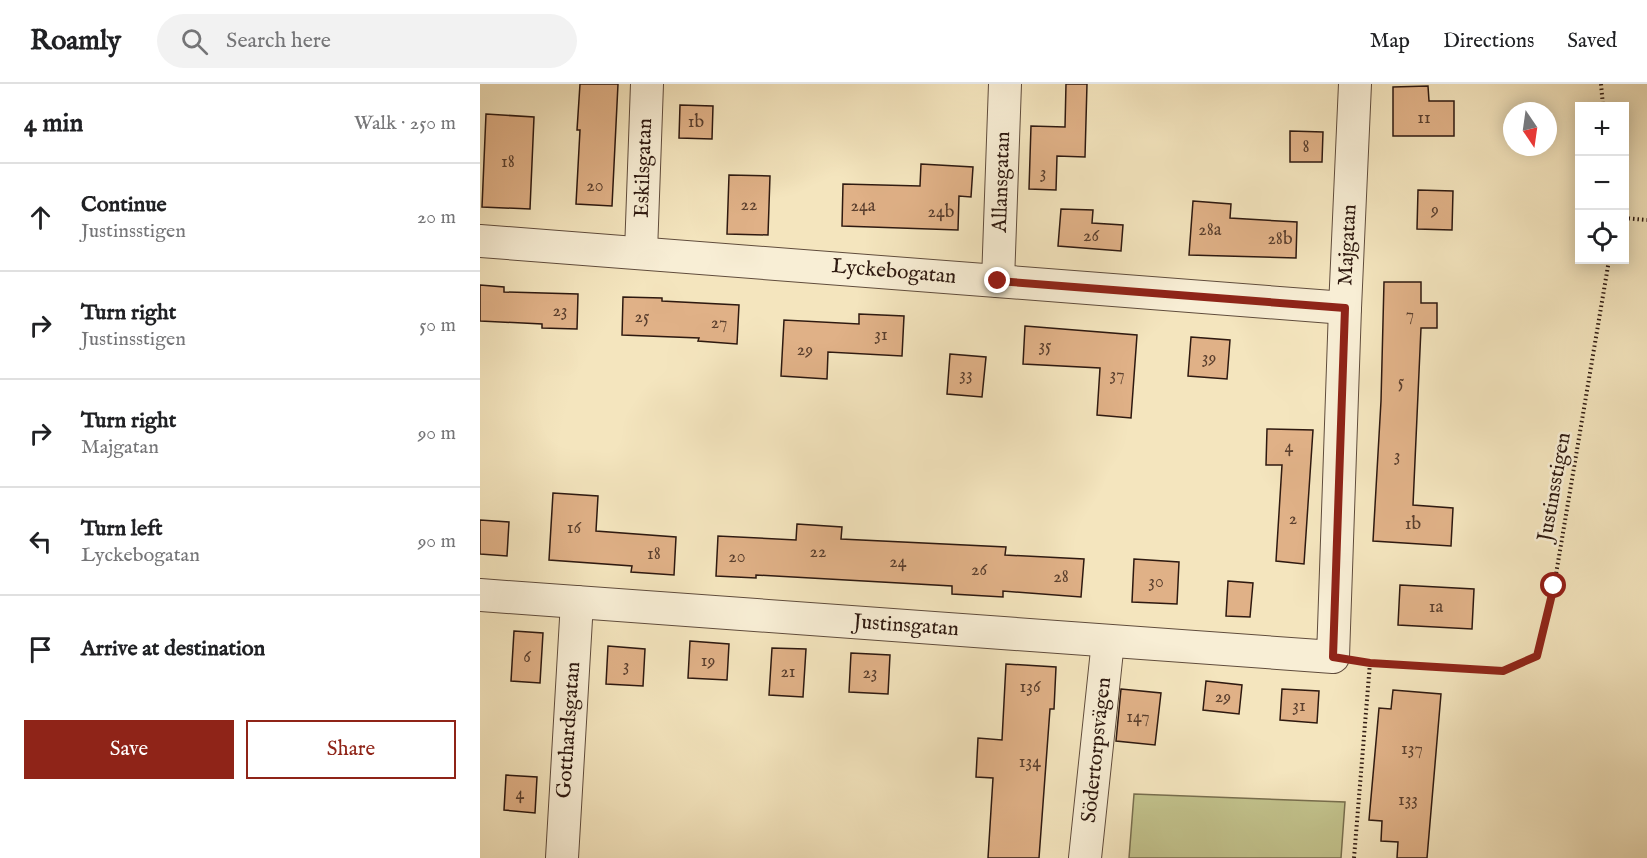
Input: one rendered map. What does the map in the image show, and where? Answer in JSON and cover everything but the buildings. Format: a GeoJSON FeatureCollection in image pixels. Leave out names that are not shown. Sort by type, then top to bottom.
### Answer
{"type":"FeatureCollection","features":[{"type":"Feature","properties":{"kind":"street","name":"Eskilsgatan"},"geometry":{"type":"LineString","coordinates":[[641,252],[647,84]]}},
{"type":"Feature","properties":{"kind":"street","name":"Allansgatan"},"geometry":{"type":"LineString","coordinates":[[998,281],[1005,84]]}},
{"type":"Feature","properties":{"kind":"street","name":"Majgatan"},"geometry":{"type":"LineString","coordinates":[[1333,657],[1355,84]]}},
{"type":"Feature","properties":{"kind":"street","name":"Lyckebogatan"},"geometry":{"type":"LineString","coordinates":[[480,240],[1345,308]]}},
{"type":"Feature","properties":{"kind":"street","name":"Justinsgatan"},"geometry":{"type":"LineString","coordinates":[[480,595],[1333,657]]}},
{"type":"Feature","properties":{"kind":"street","name":"Gotthardsgatan"},"geometry":{"type":"LineString","coordinates":[[561,858],[577,602]]}},
{"type":"Feature","properties":{"kind":"street","name":"Södertorpsvägen"},"geometry":{"type":"LineString","coordinates":[[1085,858],[1108,641]]}},
{"type":"Feature","properties":{"kind":"path"},"geometry":{"type":"LineString","coordinates":[[1600,84],[1602,102]]}},
{"type":"Feature","properties":{"kind":"path"},"geometry":{"type":"LineString","coordinates":[[1629,218],[1647,220]]}},
{"type":"Feature","properties":{"kind":"path","name":"Justinsstigen"},"geometry":{"type":"LineString","coordinates":[[1333,657],[1370,663],[1503,671],[1537,656],[1554,586],[1608,264]]}},
{"type":"Feature","properties":{"kind":"path"},"geometry":{"type":"LineString","coordinates":[[1354,858],[1370,663]]}},
{"type":"Feature","properties":{"kind":"green space"},"geometry":{"type":"Polygon","coordinates":[[[1134,794],[1345,802],[1341,858],[1129,858],[1134,794]]]}},
{"type":"Feature","properties":{"kind":"route"},"geometry":{"type":"LineString","coordinates":[[998,281],[1345,308],[1333,657],[1370,663],[1503,671],[1537,656],[1554,586]]}}]}
